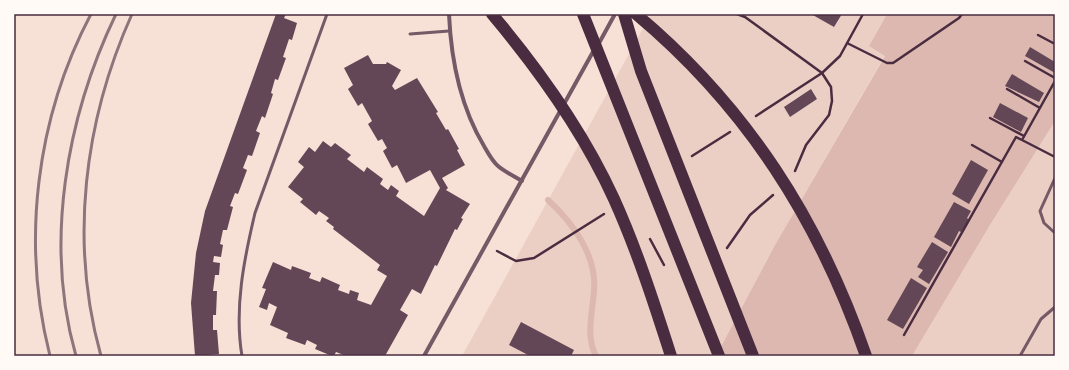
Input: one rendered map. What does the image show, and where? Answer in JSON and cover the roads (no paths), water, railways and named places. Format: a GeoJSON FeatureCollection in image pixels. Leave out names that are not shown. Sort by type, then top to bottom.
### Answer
{"type":"FeatureCollection","features":[{"type":"Feature","properties":{"kind":"highway"},"geometry":{"type":"LineString","coordinates":[[492,14],[528,57],[562,105],[591,152],[614,198],[636,249],[671,356]]}},
{"type":"Feature","properties":{"kind":"highway"},"geometry":{"type":"LineString","coordinates":[[583,14],[718,356]]}},
{"type":"Feature","properties":{"kind":"highway"},"geometry":{"type":"LineString","coordinates":[[624,14],[641,71],[753,356]]}},
{"type":"Feature","properties":{"kind":"highway"},"geometry":{"type":"LineString","coordinates":[[636,14],[670,43],[716,90],[763,151],[796,201],[824,251],[847,303],[866,356]]}},
{"type":"Feature","properties":{"kind":"street"},"geometry":{"type":"LineString","coordinates":[[449,14],[449,31],[457,77],[471,122],[494,161],[503,170],[522,180]]}},
{"type":"Feature","properties":{"kind":"street"},"geometry":{"type":"LineString","coordinates":[[424,356],[615,14]]}},
{"type":"Feature","properties":{"kind":"lane"},"geometry":{"type":"LineString","coordinates":[[242,356],[239,315],[247,247],[254,220],[327,14]]}},
{"type":"Feature","properties":{"kind":"lane"},"geometry":{"type":"LineString","coordinates":[[410,34],[449,31]]}},
{"type":"Feature","properties":{"kind":"lane"},"geometry":{"type":"LineString","coordinates":[[1055,178],[1040,211],[1044,223],[1055,233]]}},
{"type":"Feature","properties":{"kind":"lane"},"geometry":{"type":"LineString","coordinates":[[1020,356],[1041,318],[1055,307]]}},
{"type":"Feature","properties":{"kind":"waterway"},"geometry":{"type":"LineString","coordinates":[[548,200],[566,218],[574,229],[587,252],[591,264],[594,277],[594,290],[590,332],[596,356]]}},
{"type":"Feature","properties":{"kind":"railway"},"geometry":{"type":"LineString","coordinates":[[50,356],[41,313],[36,269],[36,225],[39,181],[46,138],[57,95],[72,54],[91,14]]}},
{"type":"Feature","properties":{"kind":"railway"},"geometry":{"type":"LineString","coordinates":[[76,356],[66,313],[62,270],[61,226],[65,182],[73,138],[84,96],[99,54],[116,14]]}},
{"type":"Feature","properties":{"kind":"railway"},"geometry":{"type":"LineString","coordinates":[[101,356],[91,313],[86,270],[84,226],[86,182],[102,97],[132,14]]}}]}
